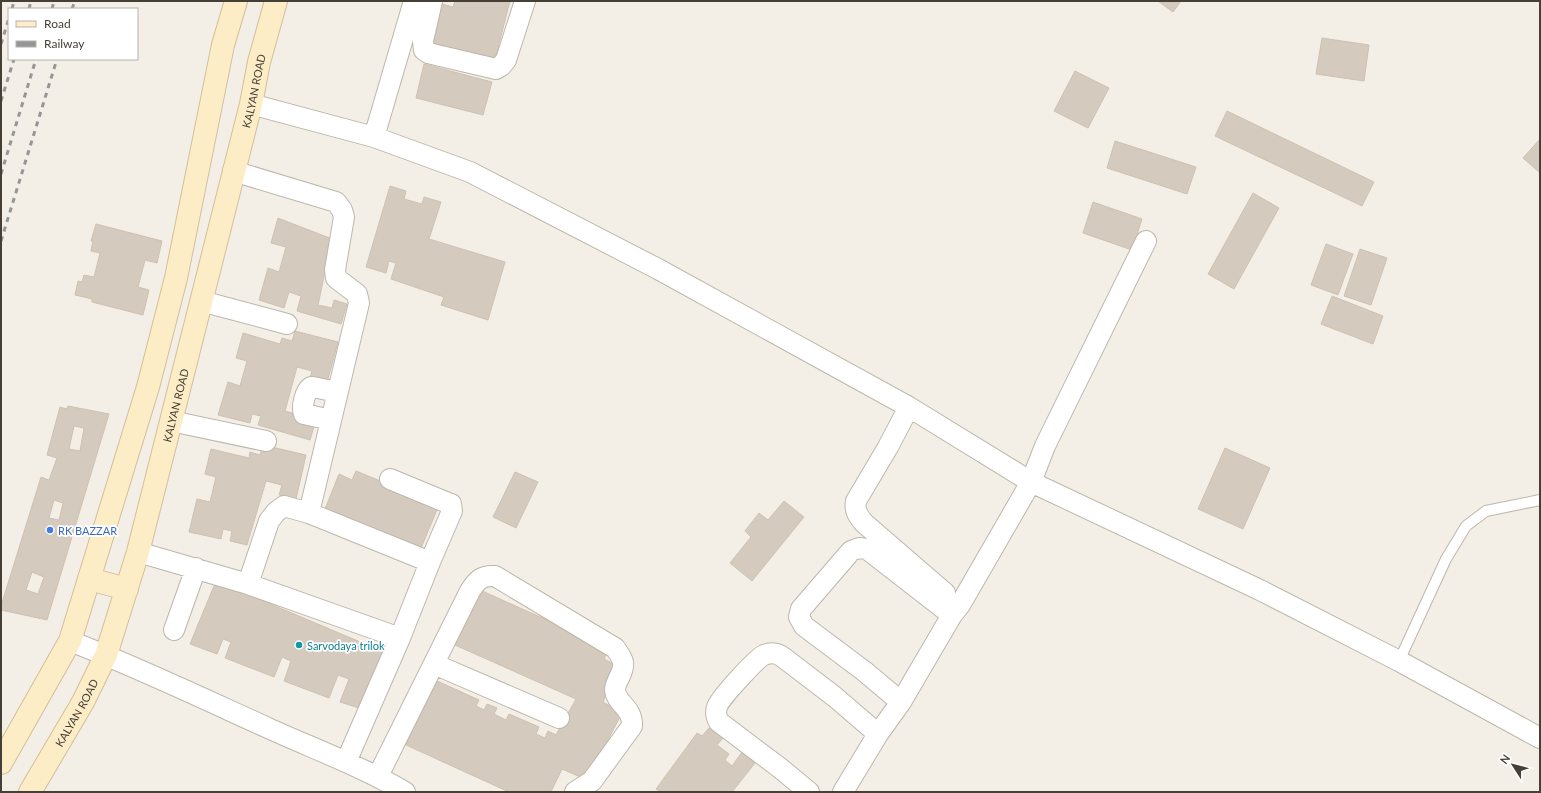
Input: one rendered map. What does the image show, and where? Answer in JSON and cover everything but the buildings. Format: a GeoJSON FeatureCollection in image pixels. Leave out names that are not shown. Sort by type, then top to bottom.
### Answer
{"type":"FeatureCollection","features":[{"type":"Feature","properties":{"kind":"main road"},"geometry":{"type":"LineString","coordinates":[[1,763],[70,641],[148,387],[176,278],[223,45],[236,1]]}},
{"type":"Feature","properties":{"kind":"main road","name":"KALYAN ROAD"},"geometry":{"type":"LineString","coordinates":[[30,792],[83,702],[106,655],[127,589],[138,552],[251,104],[259,62],[276,1]]}},
{"type":"Feature","properties":{"kind":"main road"},"geometry":{"type":"LineString","coordinates":[[88,579],[127,589]]}},
{"type":"Feature","properties":{"kind":"street"},"geometry":{"type":"LineString","coordinates":[[374,138],[414,1]]}},
{"type":"Feature","properties":{"kind":"street"},"geometry":{"type":"LineString","coordinates":[[432,1],[423,41],[424,50],[428,53],[496,69],[506,60],[525,1]]}},
{"type":"Feature","properties":{"kind":"street"},"geometry":{"type":"LineString","coordinates":[[251,104],[374,138],[470,172],[658,269],[909,407],[1031,482],[1260,590],[1399,661],[1540,738]]}},
{"type":"Feature","properties":{"kind":"street"},"geometry":{"type":"LineString","coordinates":[[233,171],[328,198],[336,202],[342,210],[344,217],[335,270],[336,278],[357,294],[359,303],[309,513]]}},
{"type":"Feature","properties":{"kind":"street"},"geometry":{"type":"LineString","coordinates":[[843,792],[878,734],[901,702],[1031,482],[1045,446],[1146,241]]}},
{"type":"Feature","properties":{"kind":"street"},"geometry":{"type":"LineString","coordinates":[[201,301],[287,324]]}},
{"type":"Feature","properties":{"kind":"street"},"geometry":{"type":"LineString","coordinates":[[331,420],[304,414],[302,410],[308,388],[313,386],[337,392]]}},
{"type":"Feature","properties":{"kind":"street"},"geometry":{"type":"LineString","coordinates":[[909,407],[854,507],[857,515],[864,523],[930,581],[956,610]]}},
{"type":"Feature","properties":{"kind":"street"},"geometry":{"type":"LineString","coordinates":[[171,421],[266,441]]}},
{"type":"Feature","properties":{"kind":"street"},"geometry":{"type":"LineString","coordinates":[[346,762],[400,638],[452,511],[451,504],[390,478]]}},
{"type":"Feature","properties":{"kind":"street"},"geometry":{"type":"LineString","coordinates":[[248,584],[270,521],[276,512],[284,506],[309,513],[430,562]]}},
{"type":"Feature","properties":{"kind":"street"},"geometry":{"type":"LineString","coordinates":[[901,702],[864,670],[804,626],[799,617],[801,609],[850,551],[859,548],[867,549],[956,610]]}},
{"type":"Feature","properties":{"kind":"street"},"geometry":{"type":"LineString","coordinates":[[138,552],[248,584],[400,638]]}},
{"type":"Feature","properties":{"kind":"street"},"geometry":{"type":"LineString","coordinates":[[174,630],[196,568]]}},
{"type":"Feature","properties":{"kind":"street"},"geometry":{"type":"LineString","coordinates":[[378,776],[475,583],[480,578],[488,575],[495,576],[614,648],[622,657],[624,665],[616,683],[615,690],[617,698],[633,717],[632,726],[592,781],[575,792]]}},
{"type":"Feature","properties":{"kind":"street"},"geometry":{"type":"LineString","coordinates":[[70,641],[178,686],[378,776],[405,792]]}},
{"type":"Feature","properties":{"kind":"street"},"geometry":{"type":"LineString","coordinates":[[809,792],[719,722],[716,715],[717,706],[739,679],[762,655],[771,653],[778,654],[784,658],[835,697],[878,734]]}},
{"type":"Feature","properties":{"kind":"street"},"geometry":{"type":"LineString","coordinates":[[434,664],[559,718]]}},
{"type":"Feature","properties":{"kind":"lane"},"geometry":{"type":"LineString","coordinates":[[1399,661],[1446,559],[1466,526],[1486,511],[1540,500]]}},
{"type":"Feature","properties":{"kind":"railway"},"geometry":{"type":"LineString","coordinates":[[12,8],[14,1]]}},
{"type":"Feature","properties":{"kind":"railway"},"geometry":{"type":"LineString","coordinates":[[29,8],[31,1]]}},
{"type":"Feature","properties":{"kind":"railway"},"geometry":{"type":"LineString","coordinates":[[52,8],[54,1]]}},
{"type":"Feature","properties":{"kind":"railway"},"geometry":{"type":"LineString","coordinates":[[72,8],[75,1]]}},
{"type":"Feature","properties":{"kind":"railway"},"geometry":{"type":"LineString","coordinates":[[1,44],[8,21]]}},
{"type":"Feature","properties":{"kind":"railway"},"geometry":{"type":"LineString","coordinates":[[1,101],[14,60]]}},
{"type":"Feature","properties":{"kind":"railway"},"geometry":{"type":"LineString","coordinates":[[1,174],[36,60]]}},
{"type":"Feature","properties":{"kind":"railway"},"geometry":{"type":"LineString","coordinates":[[1,241],[57,60]]}},
{"type":"Feature","properties":{"kind":"place","name":"RK BAZZAR"},"geometry":{"type":"Point","coordinates":[50,530]}},
{"type":"Feature","properties":{"kind":"place","name":"Sarvodaya trilok"},"geometry":{"type":"Point","coordinates":[299,645]}}]}
